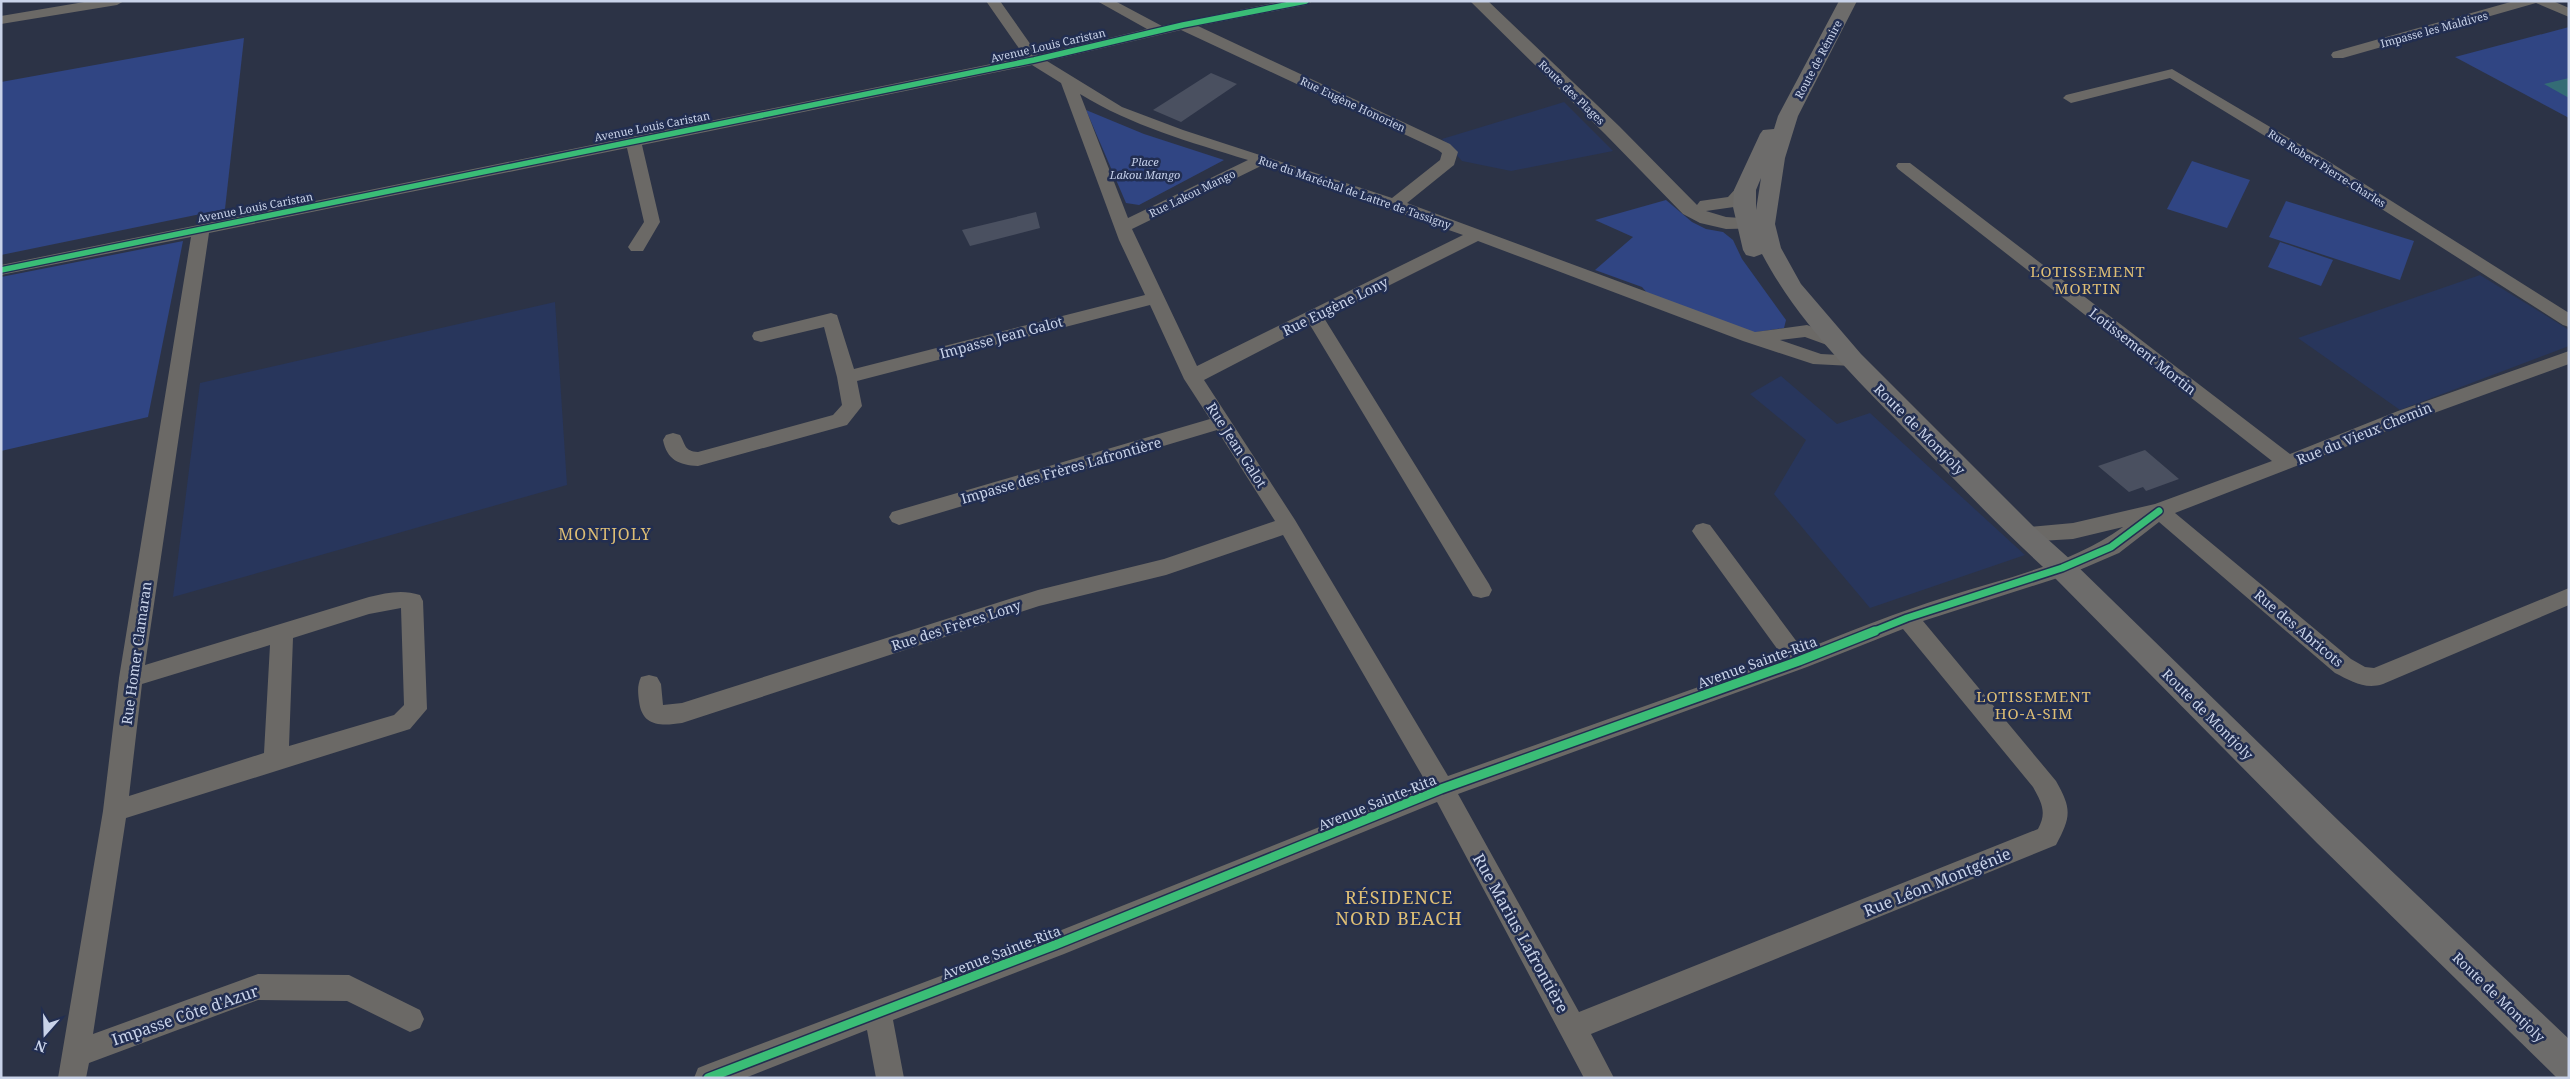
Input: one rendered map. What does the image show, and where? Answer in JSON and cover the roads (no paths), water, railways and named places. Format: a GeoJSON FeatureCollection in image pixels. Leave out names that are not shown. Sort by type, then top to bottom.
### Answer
{"type":"FeatureCollection","features":[{"type":"Feature","properties":{"kind":"main road","name":"Route de Rémire"},"geometry":{"type":"LineString","coordinates":[[1845,352],[1807,331],[1789,310],[1762,271],[1750,240],[1788,116],[1848,1]]}},
{"type":"Feature","properties":{"kind":"main road","name":"Route de Rémire"},"geometry":{"type":"LineString","coordinates":[[1788,116],[1771,132],[1745,190],[1744,207],[1756,224],[1791,287],[1845,352]]}},
{"type":"Feature","properties":{"kind":"main road","name":"Route de Montjoly"},"geometry":{"type":"LineString","coordinates":[[1845,352],[2024,534],[2062,568],[2329,833],[2569,1064]]}},
{"type":"Feature","properties":{"kind":"street"},"geometry":{"type":"LineString","coordinates":[[1,20],[118,1]]}},
{"type":"Feature","properties":{"kind":"street","name":"Rue du Maréchal de Lattre de Tassigny"},"geometry":{"type":"LineString","coordinates":[[993,1],[1034,60],[1068,83],[1117,110],[1206,143],[1262,158],[1477,234],[1750,337],[1820,360],[1845,352]]}},
{"type":"Feature","properties":{"kind":"street"},"geometry":{"type":"LineString","coordinates":[[1104,1],[1161,31]]}},
{"type":"Feature","properties":{"kind":"street"},"geometry":{"type":"LineString","coordinates":[[1248,1],[1267,8]]}},
{"type":"Feature","properties":{"kind":"street","name":"Avenue Louis Caristan"},"geometry":{"type":"LineString","coordinates":[[1,270],[1034,60],[1183,25],[1306,1]]}},
{"type":"Feature","properties":{"kind":"street","name":"Route des Plages"},"geometry":{"type":"LineString","coordinates":[[1478,1],[1612,130],[1697,216],[1714,221],[1756,224]]}},
{"type":"Feature","properties":{"kind":"street","name":"Impasse les Maldives"},"geometry":{"type":"LineString","coordinates":[[2338,55],[2530,1]]}},
{"type":"Feature","properties":{"kind":"street"},"geometry":{"type":"LineString","coordinates":[[2542,1],[2569,13]]}},
{"type":"Feature","properties":{"kind":"street","name":"Rue Eugène Honorien"},"geometry":{"type":"LineString","coordinates":[[1183,25],[1444,146],[1450,152],[1448,162],[1394,205]]}},
{"type":"Feature","properties":{"kind":"street","name":"Rue Robert Pierre-Charles"},"geometry":{"type":"LineString","coordinates":[[2071,98],[2172,73],[2322,164],[2569,321]]}},
{"type":"Feature","properties":{"kind":"street","name":"Rue Jean Galot"},"geometry":{"type":"LineString","coordinates":[[1068,83],[1123,227],[1154,298],[1194,379],[1288,525],[1441,789]]}},
{"type":"Feature","properties":{"kind":"street"},"geometry":{"type":"LineString","coordinates":[[633,142],[652,222],[637,247]]}},
{"type":"Feature","properties":{"kind":"street","name":"Rue Lakou Mango"},"geometry":{"type":"LineString","coordinates":[[1123,227],[1262,158]]}},
{"type":"Feature","properties":{"kind":"street","name":"Lotissement Mortin"},"geometry":{"type":"LineString","coordinates":[[1904,166],[2288,463]]}},
{"type":"Feature","properties":{"kind":"street","name":"Route des Plages"},"geometry":{"type":"LineString","coordinates":[[1665,185],[1683,196],[1733,212],[1756,224]]}},
{"type":"Feature","properties":{"kind":"street","name":"Route des Plages"},"geometry":{"type":"LineString","coordinates":[[1708,204],[1734,202],[1745,190]]}},
{"type":"Feature","properties":{"kind":"street","name":"Rue Homer Clamaran"},"geometry":{"type":"LineString","coordinates":[[73,1066],[115,811],[131,678],[200,229]]}},
{"type":"Feature","properties":{"kind":"street","name":"Rue Eugène Lony"},"geometry":{"type":"LineString","coordinates":[[1194,379],[1203,371],[1477,234]]}},
{"type":"Feature","properties":{"kind":"street","name":"Impasse Jean Galot"},"geometry":{"type":"LineString","coordinates":[[847,377],[1154,298]]}},
{"type":"Feature","properties":{"kind":"street"},"geometry":{"type":"LineString","coordinates":[[1314,316],[1481,590]]}},
{"type":"Feature","properties":{"kind":"street"},"geometry":{"type":"LineString","coordinates":[[673,440],[675,451],[685,458],[698,459],[840,420],[852,406],[847,377],[831,319],[761,336]]}},
{"type":"Feature","properties":{"kind":"street","name":"Rue du Maréchal de Lattre de Tassigny"},"geometry":{"type":"LineString","coordinates":[[1750,337],[1781,336],[1807,331]]}},
{"type":"Feature","properties":{"kind":"street"},"geometry":{"type":"LineString","coordinates":[[2560,360],[2569,376]]}},
{"type":"Feature","properties":{"kind":"street","name":"Rue du Vieux Chemin"},"geometry":{"type":"LineString","coordinates":[[2024,534],[2073,531],[2159,511],[2288,463],[2405,416],[2560,360]]}},
{"type":"Feature","properties":{"kind":"street","name":"Impasse des Frères Lafrontière"},"geometry":{"type":"LineString","coordinates":[[899,517],[1222,422]]}},
{"type":"Feature","properties":{"kind":"street","name":"Rue du Vieux Chemin"},"geometry":{"type":"LineString","coordinates":[[2062,568],[2111,547],[2159,511]]}},
{"type":"Feature","properties":{"kind":"street","name":"Rue des Abricots"},"geometry":{"type":"LineString","coordinates":[[2159,511],[2343,666],[2362,676],[2375,677],[2569,596]]}},
{"type":"Feature","properties":{"kind":"street","name":"Rue des Frères Lony"},"geometry":{"type":"LineString","coordinates":[[649,684],[652,709],[660,716],[682,713],[1038,598],[1166,567],[1288,525]]}},
{"type":"Feature","properties":{"kind":"street"},"geometry":{"type":"LineString","coordinates":[[1703,531],[1798,661]]}},
{"type":"Feature","properties":{"kind":"street","name":"Avenue Sainte-Rita"},"geometry":{"type":"LineString","coordinates":[[708,1078],[1055,945],[1441,789],[1798,661],[1907,618],[2062,568]]}},
{"type":"Feature","properties":{"kind":"street"},"geometry":{"type":"LineString","coordinates":[[115,811],[402,722],[415,709],[412,601],[403,599],[363,608],[131,678]]}},
{"type":"Feature","properties":{"kind":"street","name":"Rue Léon Montgénie"},"geometry":{"type":"LineString","coordinates":[[1573,1028],[2047,838],[2058,819],[2055,803],[2042,780],[1907,618]]}},
{"type":"Feature","properties":{"kind":"street"},"geometry":{"type":"LineString","coordinates":[[276,760],[282,633]]}},
{"type":"Feature","properties":{"kind":"street","name":"Rue Marius Lafrontière"},"geometry":{"type":"LineString","coordinates":[[1441,789],[1600,1078]]}},
{"type":"Feature","properties":{"kind":"street","name":"Impasse Côte d'Azur"},"geometry":{"type":"LineString","coordinates":[[73,1066],[258,987],[349,988],[410,1019]]}},
{"type":"Feature","properties":{"kind":"street"},"geometry":{"type":"LineString","coordinates":[[878,1013],[890,1078]]}},
{"type":"Feature","properties":{"kind":"district","name":"LOTISSEMENT MORTIN"},"geometry":{"type":"Point","coordinates":[2088,280]}},
{"type":"Feature","properties":{"kind":"district","name":"MONTJOLY"},"geometry":{"type":"Point","coordinates":[605,534]}},
{"type":"Feature","properties":{"kind":"district","name":"LOTISSEMENT HO-A-SIM"},"geometry":{"type":"Point","coordinates":[2034,704]}},
{"type":"Feature","properties":{"kind":"district","name":"RÉSIDENCE NORD BEACH"},"geometry":{"type":"Point","coordinates":[1399,908]}},
{"type":"Feature","properties":{"kind":"park label","name":"Place Lakou Mango"},"geometry":{"type":"Point","coordinates":[1145,167]}}]}
